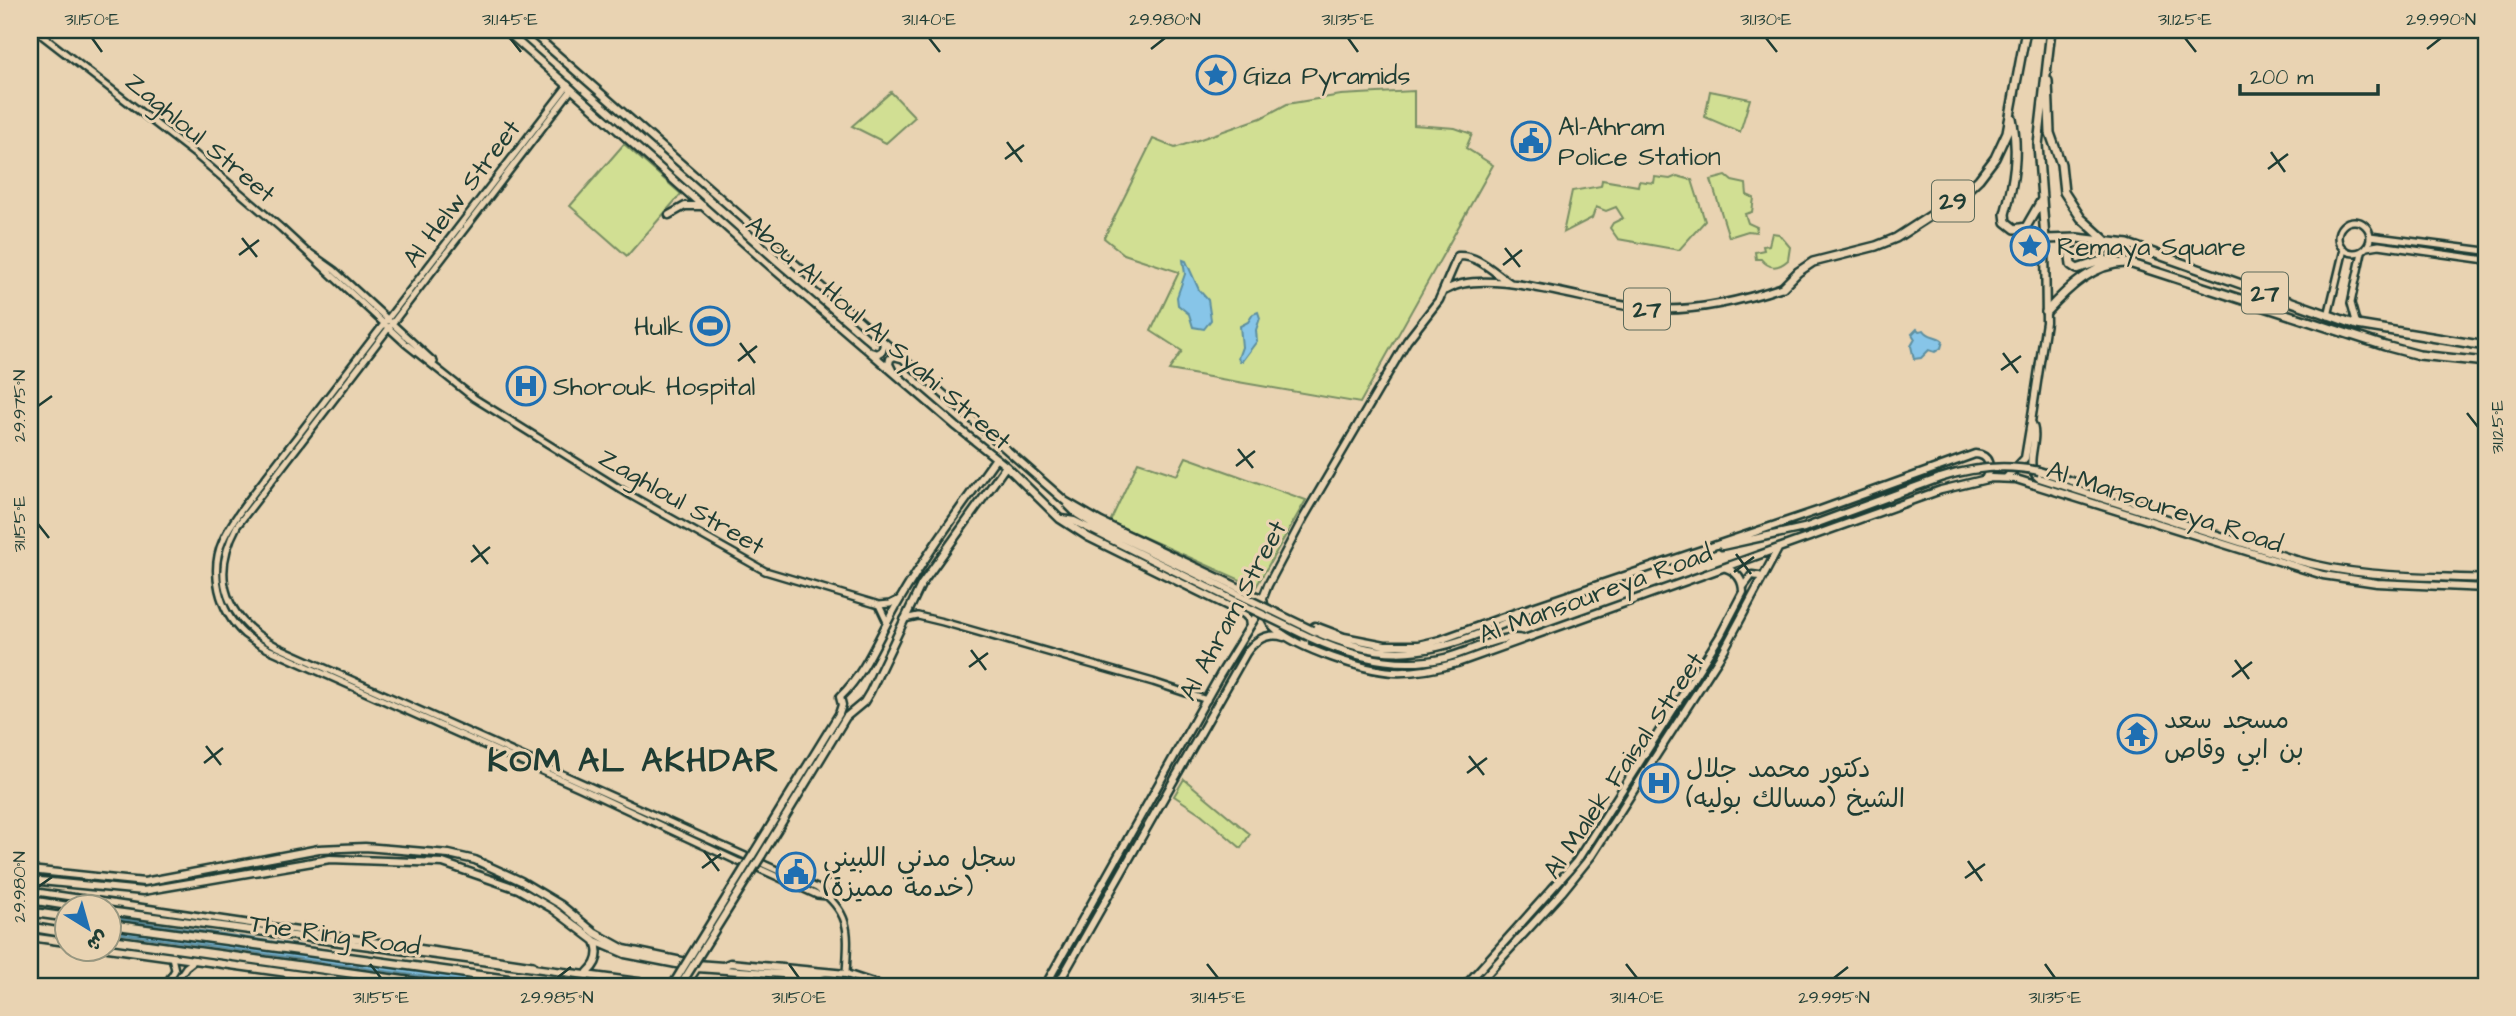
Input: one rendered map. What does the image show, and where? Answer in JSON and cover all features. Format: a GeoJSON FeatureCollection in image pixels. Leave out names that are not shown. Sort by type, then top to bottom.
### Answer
{"type":"FeatureCollection","features":[{"type":"Feature","properties":{"kind":"highway","name":"29"},"geometry":{"type":"LineString","coordinates":[[1783,287],[1806,265],[1826,257],[1889,241],[1961,196],[1979,179],[1995,158],[2007,132],[2026,30]]}},
{"type":"Feature","properties":{"kind":"highway"},"geometry":{"type":"LineString","coordinates":[[2045,239],[2038,145],[2051,30]]}},
{"type":"Feature","properties":{"kind":"highway"},"geometry":{"type":"LineString","coordinates":[[2048,58],[2050,133],[2061,164],[2064,192],[2081,218],[2106,240]]}},
{"type":"Feature","properties":{"kind":"highway"},"geometry":{"type":"LineString","coordinates":[[2011,114],[2016,158],[2005,214],[2006,222],[2015,229],[2026,227],[2041,201]]}},
{"type":"Feature","properties":{"kind":"highway","name":"27"},"geometry":{"type":"LineString","coordinates":[[2045,239],[2077,237],[2128,244],[2357,325],[2486,346]]}},
{"type":"Feature","properties":{"kind":"highway"},"geometry":{"type":"LineString","coordinates":[[2118,263],[2105,260],[2077,269],[2069,261],[2070,256],[2076,252],[2128,244]]}},
{"type":"Feature","properties":{"kind":"highway"},"geometry":{"type":"LineString","coordinates":[[2046,312],[2078,282],[2118,263]]}},
{"type":"Feature","properties":{"kind":"highway","name":"27"},"geometry":{"type":"LineString","coordinates":[[2118,263],[2134,264],[2385,346],[2419,355],[2486,362]]}},
{"type":"Feature","properties":{"kind":"highway"},"geometry":{"type":"LineString","coordinates":[[30,912],[52,915]]}},
{"type":"Feature","properties":{"kind":"highway"},"geometry":{"type":"LineString","coordinates":[[30,927],[52,931]]}},
{"type":"Feature","properties":{"kind":"highway","name":"The Ring Road"},"geometry":{"type":"LineString","coordinates":[[122,928],[556,986]]}},
{"type":"Feature","properties":{"kind":"highway","name":"The Ring Road"},"geometry":{"type":"LineString","coordinates":[[122,941],[443,986]]}},
{"type":"Feature","properties":{"kind":"main road","name":"Abou Al Houl Al Syahi Street"},"geometry":{"type":"LineString","coordinates":[[505,30],[869,352],[1006,466],[1060,519],[1088,537],[1244,614]]}},
{"type":"Feature","properties":{"kind":"main road","name":"Abou Al Houl Al Syahi Street"},"geometry":{"type":"LineString","coordinates":[[529,30],[1065,500],[1101,522],[1260,598]]}},
{"type":"Feature","properties":{"kind":"main road"},"geometry":{"type":"LineString","coordinates":[[669,215],[685,206],[703,206]]}},
{"type":"Feature","properties":{"kind":"main road"},"geometry":{"type":"LineString","coordinates":[[2007,477],[2025,458],[2031,422],[2046,312],[2045,239]]}},
{"type":"Feature","properties":{"kind":"main road","name":"Al Ahram Street"},"geometry":{"type":"LineString","coordinates":[[1045,986],[1250,626],[1260,598],[1304,517],[1407,341],[1434,307],[1458,256],[1478,260],[1510,283]]}},
{"type":"Feature","properties":{"kind":"main road","name":"27"},"geometry":{"type":"LineString","coordinates":[[1444,290],[1465,282],[1510,283],[1611,304],[1662,310],[1713,305],[1783,287]]}},
{"type":"Feature","properties":{"kind":"main road"},"geometry":{"type":"LineString","coordinates":[[869,352],[877,354],[882,351],[882,339]]}},
{"type":"Feature","properties":{"kind":"main road"},"geometry":{"type":"LineString","coordinates":[[894,373],[889,364],[890,359],[897,356],[905,360]]}},
{"type":"Feature","properties":{"kind":"main road","name":"Al Mansoureya Road"},"geometry":{"type":"LineString","coordinates":[[2031,422],[2035,433],[2031,467],[2036,476],[2331,569],[2378,575],[2486,579]]}},
{"type":"Feature","properties":{"kind":"main road"},"geometry":{"type":"LineString","coordinates":[[1305,645],[1304,634],[1315,626],[1344,637],[1374,643],[1419,645],[1460,634],[1530,607],[1820,510],[1975,454],[1983,456],[1988,462],[1989,470],[1985,479]]}},
{"type":"Feature","properties":{"kind":"main road"},"geometry":{"type":"LineString","coordinates":[[680,986],[841,711],[843,701],[840,697],[859,674],[900,599],[996,458]]}},
{"type":"Feature","properties":{"kind":"main road"},"geometry":{"type":"LineString","coordinates":[[122,913],[670,986],[846,717],[864,702],[925,578],[1006,466]]}},
{"type":"Feature","properties":{"kind":"main road"},"geometry":{"type":"LineString","coordinates":[[1709,547],[1804,528],[1949,475],[1998,466],[2028,469],[2076,482],[2133,501],[2167,519]]}},
{"type":"Feature","properties":{"kind":"main road"},"geometry":{"type":"LineString","coordinates":[[985,474],[991,474],[995,482]]}},
{"type":"Feature","properties":{"kind":"main road","name":"Al Mansoureya Road"},"geometry":{"type":"LineString","coordinates":[[1260,598],[1273,626],[1296,641],[1354,664],[1398,672],[1442,667],[1941,490],[1985,479],[2007,477],[2323,575],[2377,583],[2486,588]]}},
{"type":"Feature","properties":{"kind":"main road"},"geometry":{"type":"LineString","coordinates":[[1065,500],[1074,512],[1093,524],[1329,638],[1354,646],[1396,653],[1434,649],[1460,642],[1511,621],[1530,607]]}},
{"type":"Feature","properties":{"kind":"main road"},"geometry":{"type":"LineString","coordinates":[[1060,519],[1074,521],[1279,624],[1356,655],[1392,662],[1422,662],[1452,656],[1510,637],[1523,639]]}},
{"type":"Feature","properties":{"kind":"main road","name":"Al Malek Faisal Street"},"geometry":{"type":"LineString","coordinates":[[1476,986],[1592,855],[1724,650],[1778,549]]}},
{"type":"Feature","properties":{"kind":"main road"},"geometry":{"type":"LineString","coordinates":[[1724,568],[1737,574],[1743,587],[1752,575],[1759,576],[1761,580]]}},
{"type":"Feature","properties":{"kind":"main road","name":"Al Malek Faisal Street"},"geometry":{"type":"LineString","coordinates":[[1465,986],[1577,862],[1720,636],[1742,597],[1743,587]]}},
{"type":"Feature","properties":{"kind":"main road"},"geometry":{"type":"LineString","coordinates":[[1250,626],[1250,619],[1244,614],[1254,609],[1260,598]]}},
{"type":"Feature","properties":{"kind":"main road","name":"Al Ahram Street"},"geometry":{"type":"LineString","coordinates":[[1056,986],[1252,644],[1259,639],[1277,635],[1296,641]]}},
{"type":"Feature","properties":{"kind":"main road"},"geometry":{"type":"LineString","coordinates":[[1147,806],[1149,811],[1157,811]]}},
{"type":"Feature","properties":{"kind":"main road"},"geometry":{"type":"LineString","coordinates":[[1137,823],[1143,824],[1147,830]]}},
{"type":"Feature","properties":{"kind":"main road"},"geometry":{"type":"LineString","coordinates":[[30,870],[144,882],[319,849],[365,847],[449,854],[475,860],[521,881],[624,949],[696,964],[730,964],[846,974],[882,986]]}},
{"type":"Feature","properties":{"kind":"main road"},"geometry":{"type":"LineString","coordinates":[[30,880],[143,891],[330,859],[443,863],[502,882],[530,895],[594,941],[625,954],[697,968],[811,976],[859,986]]}},
{"type":"Feature","properties":{"kind":"main road"},"geometry":{"type":"LineString","coordinates":[[30,900],[52,903]]}},
{"type":"Feature","properties":{"kind":"main road"},"geometry":{"type":"LineString","coordinates":[[30,937],[52,940]]}},
{"type":"Feature","properties":{"kind":"main road"},"geometry":{"type":"LineString","coordinates":[[588,972],[598,956],[594,941]]}},
{"type":"Feature","properties":{"kind":"main road"},"geometry":{"type":"LineString","coordinates":[[122,950],[380,986]]}},
{"type":"Feature","properties":{"kind":"main road"},"geometry":{"type":"LineString","coordinates":[[692,986],[691,976],[697,968]]}},
{"type":"Feature","properties":{"kind":"main road"},"geometry":{"type":"LineString","coordinates":[[1476,974],[1476,979],[1482,980]]}},
{"type":"Feature","properties":{"kind":"main road"},"geometry":{"type":"LineString","coordinates":[[624,980],[635,986]]}},
{"type":"Feature","properties":{"kind":"street","name":"Zaghloul Street"},"geometry":{"type":"LineString","coordinates":[[35,30],[159,125],[479,400],[630,495],[765,571],[879,605]]}},
{"type":"Feature","properties":{"kind":"street","name":"Al Helw Street"},"geometry":{"type":"LineString","coordinates":[[570,87],[411,293],[237,526],[227,548],[224,572],[228,596],[232,608],[246,626],[292,656],[817,888],[839,907],[846,921],[846,974]]}},
{"type":"Feature","properties":{"kind":"street"},"geometry":{"type":"LineString","coordinates":[[2328,316],[2344,249],[2338,236],[2346,224],[2355,221],[2362,223],[2370,236],[2364,249],[2351,303],[2357,325]]}},
{"type":"Feature","properties":{"kind":"street"},"geometry":{"type":"LineString","coordinates":[[2370,236],[2486,251]]}},
{"type":"Feature","properties":{"kind":"street"},"geometry":{"type":"LineString","coordinates":[[2344,249],[2352,253],[2379,246],[2486,260]]}},
{"type":"Feature","properties":{"kind":"street"},"geometry":{"type":"LineString","coordinates":[[879,605],[900,599]]}},
{"type":"Feature","properties":{"kind":"street"},"geometry":{"type":"LineString","coordinates":[[879,605],[887,622]]}},
{"type":"Feature","properties":{"kind":"street"},"geometry":{"type":"LineString","coordinates":[[910,605],[918,615]]}},
{"type":"Feature","properties":{"kind":"street"},"geometry":{"type":"LineString","coordinates":[[904,619],[918,615],[1207,700]]}},
{"type":"Feature","properties":{"kind":"street"},"geometry":{"type":"LineString","coordinates":[[30,891],[500,962],[588,972]]}},
{"type":"Feature","properties":{"kind":"street"},"geometry":{"type":"LineString","coordinates":[[166,986],[175,970],[172,957]]}},
{"type":"Feature","properties":{"kind":"street"},"geometry":{"type":"LineString","coordinates":[[173,986],[184,969],[195,960]]}},
{"type":"Feature","properties":{"kind":"green space"},"geometry":{"type":"Polygon","coordinates":[[[1414,91],[1414,125],[1455,128],[1472,134],[1466,148],[1493,165],[1360,403],[1169,370],[1182,351],[1151,331],[1179,272],[1124,254],[1104,238],[1153,139],[1175,148],[1261,118],[1287,104],[1341,95],[1414,91]]]}},
{"type":"Feature","properties":{"kind":"green space"},"geometry":{"type":"Polygon","coordinates":[[[1710,91],[1750,99],[1740,132],[1705,117],[1710,91]]]}},
{"type":"Feature","properties":{"kind":"green space"},"geometry":{"type":"Polygon","coordinates":[[[891,92],[915,117],[886,143],[852,126],[891,92]]]}},
{"type":"Feature","properties":{"kind":"green space"},"geometry":{"type":"Polygon","coordinates":[[[624,144],[681,194],[627,256],[570,206],[624,144]]]}},
{"type":"Feature","properties":{"kind":"green space"},"geometry":{"type":"Polygon","coordinates":[[[1677,176],[1692,180],[1705,221],[1679,250],[1618,239],[1610,228],[1613,223],[1623,218],[1616,207],[1606,211],[1596,207],[1592,218],[1563,233],[1572,191],[1601,186],[1602,180],[1638,186],[1639,181],[1654,183],[1655,177],[1670,179],[1677,176]]]}},
{"type":"Feature","properties":{"kind":"green space"},"geometry":{"type":"Polygon","coordinates":[[[1726,176],[1732,181],[1746,184],[1747,195],[1754,198],[1752,212],[1745,214],[1748,223],[1757,227],[1756,232],[1748,231],[1729,237],[1711,180],[1726,176]]]}},
{"type":"Feature","properties":{"kind":"green space"},"geometry":{"type":"Polygon","coordinates":[[[1772,233],[1779,234],[1790,247],[1788,260],[1777,266],[1770,266],[1761,259],[1756,259],[1755,252],[1764,250],[1763,246],[1769,245],[1772,233]]]}},
{"type":"Feature","properties":{"kind":"green space"},"geometry":{"type":"Polygon","coordinates":[[[1186,457],[1306,500],[1256,587],[1110,522],[1138,462],[1177,475],[1186,457]]]}},
{"type":"Feature","properties":{"kind":"green space"},"geometry":{"type":"Polygon","coordinates":[[[1184,779],[1250,834],[1241,848],[1201,814],[1174,796],[1184,779]]]}},
{"type":"Feature","properties":{"kind":"water"},"geometry":{"type":"Polygon","coordinates":[[[1183,260],[1186,261],[1199,290],[1208,300],[1211,320],[1204,329],[1193,327],[1189,314],[1178,305],[1177,297],[1185,274],[1183,260]]]}},
{"type":"Feature","properties":{"kind":"water"},"geometry":{"type":"Polygon","coordinates":[[[1258,312],[1260,318],[1256,330],[1257,341],[1240,361],[1240,326],[1258,312]]]}},
{"type":"Feature","properties":{"kind":"water"},"geometry":{"type":"Polygon","coordinates":[[[1917,329],[1941,339],[1941,348],[1935,352],[1929,350],[1921,358],[1914,359],[1911,346],[1915,339],[1912,334],[1917,329]]]}},
{"type":"Feature","properties":{"kind":"water"},"geometry":{"type":"Polygon","coordinates":[[[122,919],[568,986],[492,986],[122,934],[122,919]]]}},
{"type":"Feature","properties":{"kind":"place","name":"Giza Pyramids"},"geometry":{"type":"Point","coordinates":[1216,75]}},
{"type":"Feature","properties":{"kind":"place","name":"Al-Ahram Police Station"},"geometry":{"type":"Point","coordinates":[1531,141]}},
{"type":"Feature","properties":{"kind":"place","name":"Remaya Square"},"geometry":{"type":"Point","coordinates":[2030,246]}},
{"type":"Feature","properties":{"kind":"place","name":"Hulk"},"geometry":{"type":"Point","coordinates":[710,326]}},
{"type":"Feature","properties":{"kind":"place","name":"Shorouk Hospital"},"geometry":{"type":"Point","coordinates":[526,386]}},
{"type":"Feature","properties":{"kind":"place","name":"مسجد سعد بن ابي وقاص"},"geometry":{"type":"Point","coordinates":[2137,734]}},
{"type":"Feature","properties":{"kind":"place","name":"دكتور محمد جلال الشيخ (مسالك بوليه)"},"geometry":{"type":"Point","coordinates":[1659,783]}},
{"type":"Feature","properties":{"kind":"place","name":"سجل مدني اللبيني (خدمة مميزة)"},"geometry":{"type":"Point","coordinates":[796,872]}},
{"type":"Feature","properties":{"kind":"district","name":"KOM AL AKHDAR"},"geometry":{"type":"Point","coordinates":[634,759]}}]}
